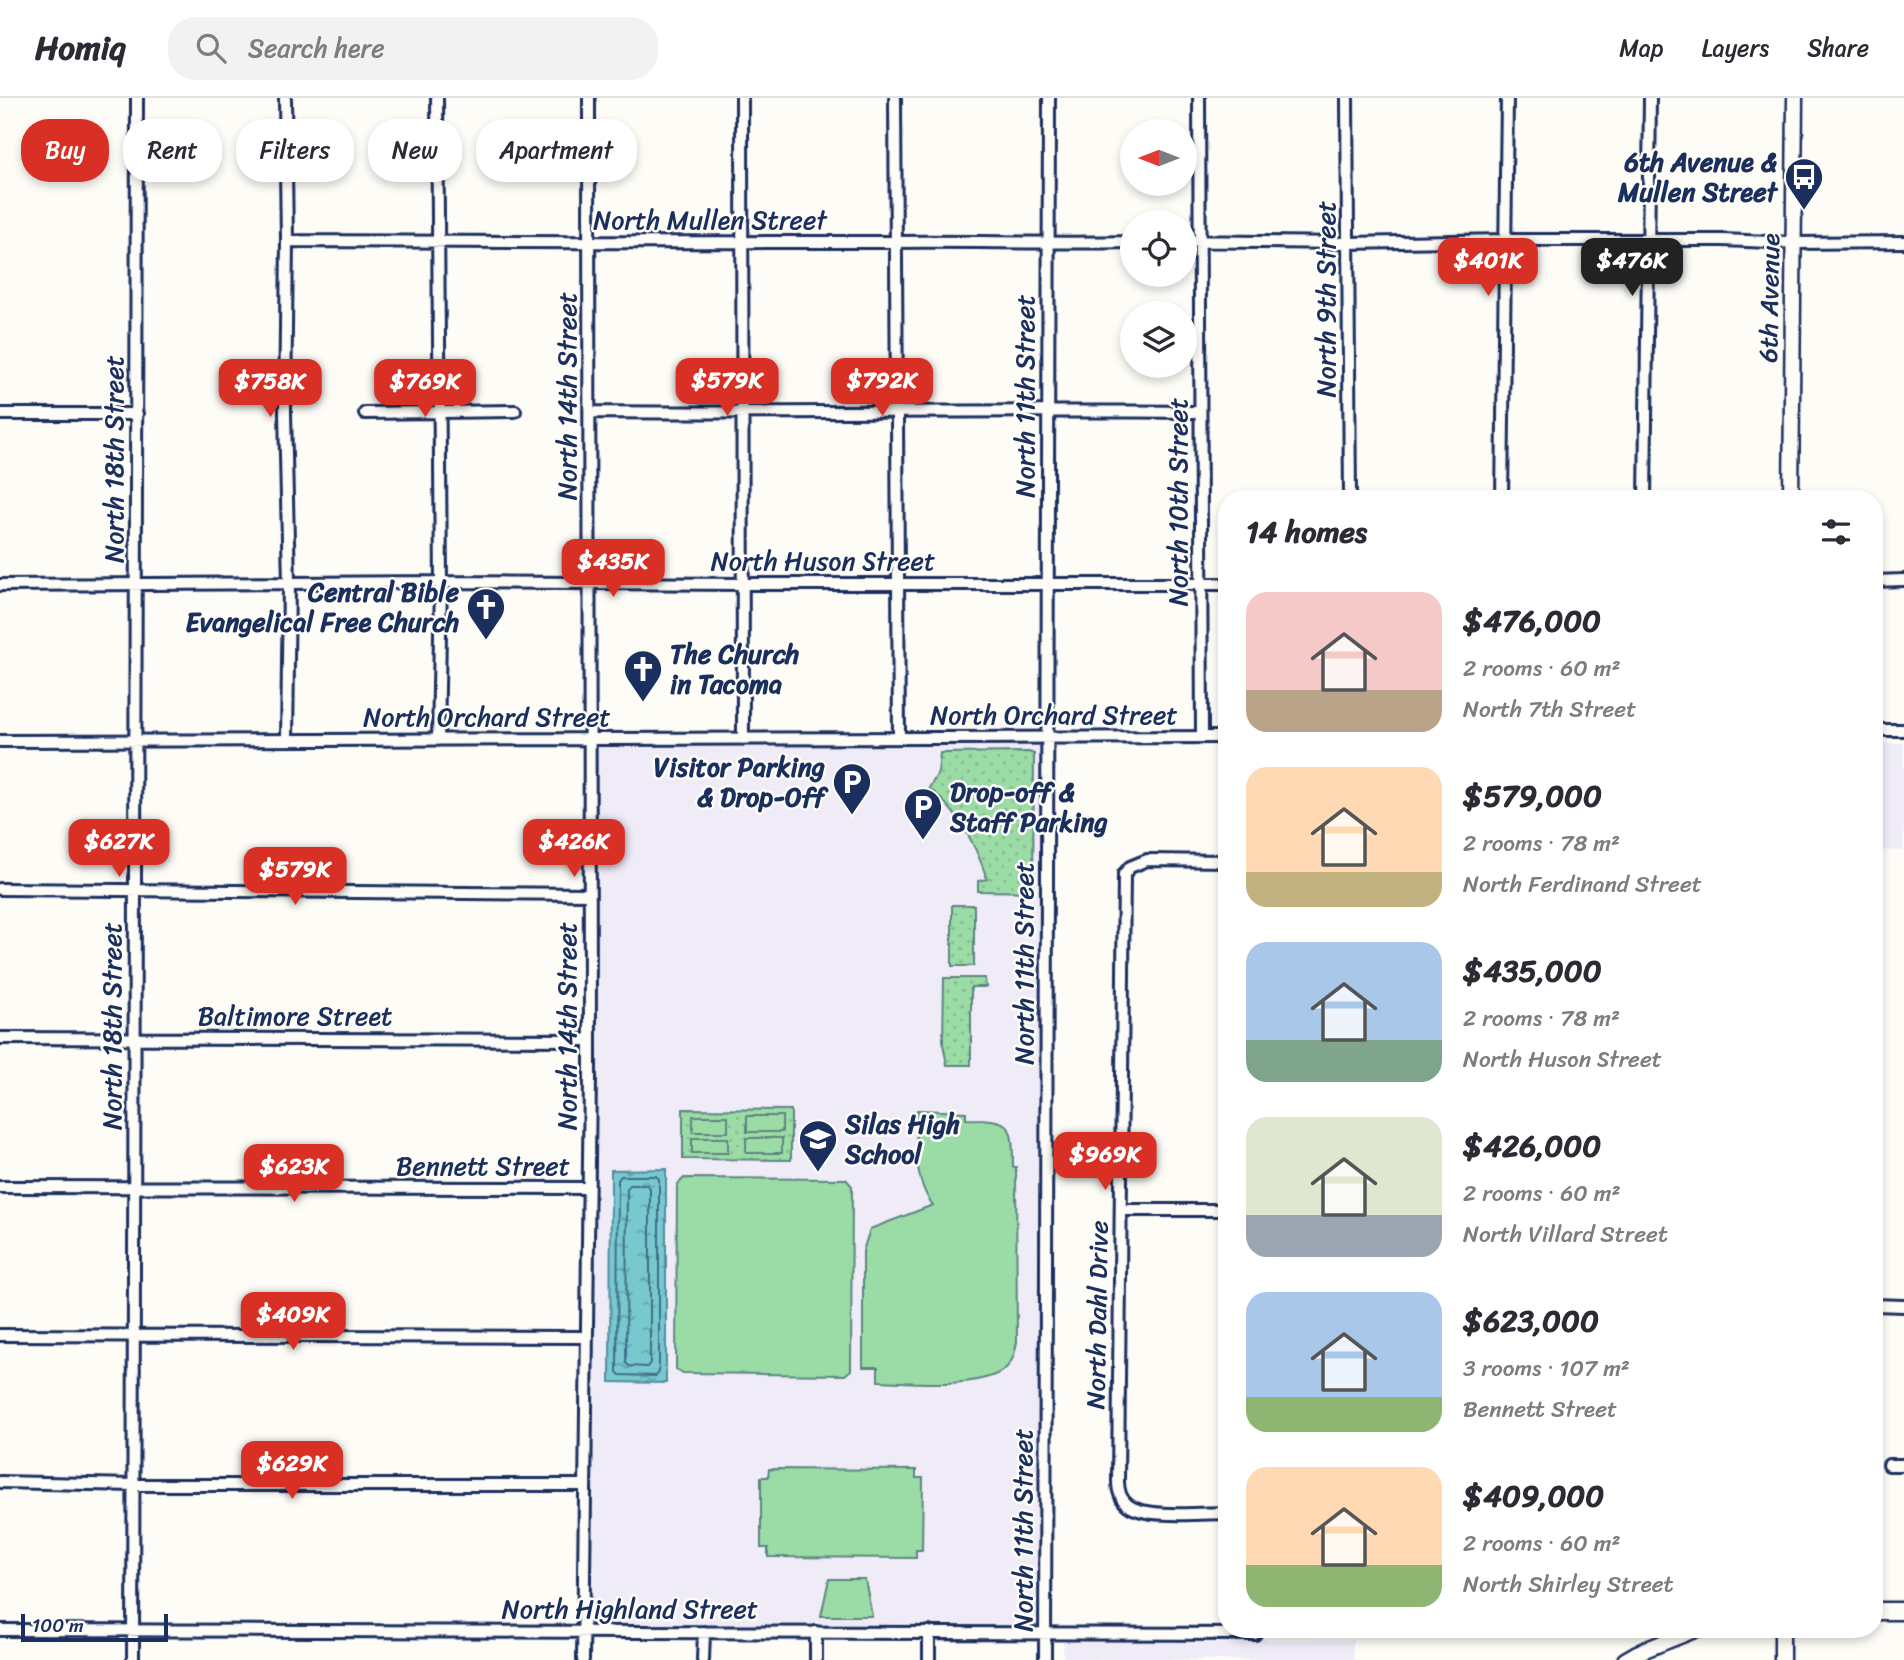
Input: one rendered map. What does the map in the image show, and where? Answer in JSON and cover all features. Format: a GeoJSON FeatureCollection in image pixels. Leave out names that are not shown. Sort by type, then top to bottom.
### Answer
{"type":"FeatureCollection","features":[{"type":"Feature","properties":{"kind":"highway"},"geometry":{"type":"LineString","coordinates":[[1883,1611],[1904,1611]]}},
{"type":"Feature","properties":{"kind":"main road","name":"6th Avenue"},"geometry":{"type":"LineString","coordinates":[[1791,490],[1795,98]]}},
{"type":"Feature","properties":{"kind":"main road"},"geometry":{"type":"LineString","coordinates":[[1625,1660],[1674,1638]]}},
{"type":"Feature","properties":{"kind":"main road"},"geometry":{"type":"LineString","coordinates":[[1782,1638],[1782,1660]]}},
{"type":"Feature","properties":{"kind":"street","name":"North 18th Street"},"geometry":{"type":"LineString","coordinates":[[133,1660],[137,98]]}},
{"type":"Feature","properties":{"kind":"street"},"geometry":{"type":"LineString","coordinates":[[285,98],[285,413],[289,583],[287,740]]}},
{"type":"Feature","properties":{"kind":"street"},"geometry":{"type":"LineString","coordinates":[[437,98],[441,582],[438,740]]}},
{"type":"Feature","properties":{"kind":"street","name":"North 14th Street"},"geometry":{"type":"LineString","coordinates":[[583,1660],[590,1040],[589,98]]}},
{"type":"Feature","properties":{"kind":"street"},"geometry":{"type":"LineString","coordinates":[[742,98],[743,738]]}},
{"type":"Feature","properties":{"kind":"street"},"geometry":{"type":"LineString","coordinates":[[895,98],[898,738]]}},
{"type":"Feature","properties":{"kind":"street","name":"North 11th Street"},"geometry":{"type":"LineString","coordinates":[[1045,1660],[1049,98]]}},
{"type":"Feature","properties":{"kind":"street","name":"North 10th Street"},"geometry":{"type":"LineString","coordinates":[[1199,98],[1202,737]]}},
{"type":"Feature","properties":{"kind":"street","name":"North 9th Street"},"geometry":{"type":"LineString","coordinates":[[1347,98],[1350,490]]}},
{"type":"Feature","properties":{"kind":"street"},"geometry":{"type":"LineString","coordinates":[[1502,490],[1507,98]]}},
{"type":"Feature","properties":{"kind":"street"},"geometry":{"type":"LineString","coordinates":[[1645,490],[1650,98]]}},
{"type":"Feature","properties":{"kind":"street","name":"North Mullen Street"},"geometry":{"type":"LineString","coordinates":[[287,241],[1120,242]]}},
{"type":"Feature","properties":{"kind":"street"},"geometry":{"type":"LineString","coordinates":[[1200,241],[1904,242]]}},
{"type":"Feature","properties":{"kind":"street"},"geometry":{"type":"LineString","coordinates":[[365,413],[515,411]]}},
{"type":"Feature","properties":{"kind":"street"},"geometry":{"type":"LineString","coordinates":[[590,412],[1200,412]]}},
{"type":"Feature","properties":{"kind":"street"},"geometry":{"type":"LineString","coordinates":[[272,414],[285,413]]}},
{"type":"Feature","properties":{"kind":"street"},"geometry":{"type":"LineString","coordinates":[[0,414],[136,414]]}},
{"type":"Feature","properties":{"kind":"street"},"geometry":{"type":"LineString","coordinates":[[1883,581],[1904,580]]}},
{"type":"Feature","properties":{"kind":"street","name":"North Huson Street"},"geometry":{"type":"LineString","coordinates":[[0,585],[441,582],[1218,584]]}},
{"type":"Feature","properties":{"kind":"street"},"geometry":{"type":"LineString","coordinates":[[1883,730],[1904,730]]}},
{"type":"Feature","properties":{"kind":"street","name":"North Orchard Street"},"geometry":{"type":"LineString","coordinates":[[0,741],[1218,737]]}},
{"type":"Feature","properties":{"kind":"street","name":"North Dahl Drive"},"geometry":{"type":"LineString","coordinates":[[1218,861],[1147,860],[1130,867],[1124,874],[1118,1490],[1126,1504],[1153,1513],[1218,1513]]}},
{"type":"Feature","properties":{"kind":"street"},"geometry":{"type":"LineString","coordinates":[[0,890],[590,894]]}},
{"type":"Feature","properties":{"kind":"street","name":"Baltimore Street"},"geometry":{"type":"LineString","coordinates":[[0,1038],[590,1040]]}},
{"type":"Feature","properties":{"kind":"street","name":"Bennett Street"},"geometry":{"type":"LineString","coordinates":[[0,1187],[588,1188]]}},
{"type":"Feature","properties":{"kind":"street"},"geometry":{"type":"LineString","coordinates":[[1121,1210],[1218,1210]]}},
{"type":"Feature","properties":{"kind":"street"},"geometry":{"type":"LineString","coordinates":[[1883,1306],[1904,1306]]}},
{"type":"Feature","properties":{"kind":"street"},"geometry":{"type":"LineString","coordinates":[[0,1335],[587,1337]]}},
{"type":"Feature","properties":{"kind":"street"},"geometry":{"type":"LineString","coordinates":[[1889,1465],[1904,1465]]}},
{"type":"Feature","properties":{"kind":"street"},"geometry":{"type":"LineString","coordinates":[[0,1482],[134,1485],[584,1485]]}},
{"type":"Feature","properties":{"kind":"street","name":"North Highland Street"},"geometry":{"type":"LineString","coordinates":[[0,1630],[1218,1634]]}},
{"type":"Feature","properties":{"kind":"street"},"geometry":{"type":"LineString","coordinates":[[704,1632],[704,1660]]}},
{"type":"Feature","properties":{"kind":"street"},"geometry":{"type":"LineString","coordinates":[[816,1632],[816,1660]]}},
{"type":"Feature","properties":{"kind":"street"},"geometry":{"type":"LineString","coordinates":[[929,1632],[929,1660]]}},
{"type":"Feature","properties":{"kind":"shaded area","name":"Silas High School"},"geometry":{"type":"Polygon","coordinates":[[[1048,738],[1046,1632],[583,1632],[590,739],[1048,738]]]}},
{"type":"Feature","properties":{"kind":"shaded area"},"geometry":{"type":"Polygon","coordinates":[[[1904,743],[1904,851],[1883,850],[1883,744],[1904,743]]]}},
{"type":"Feature","properties":{"kind":"shaded area"},"geometry":{"type":"Polygon","coordinates":[[[1063,1639],[1353,1640],[1353,1660],[1063,1660],[1063,1639]]]}},
{"type":"Feature","properties":{"kind":"green space"},"geometry":{"type":"Polygon","coordinates":[[[940,753],[1034,754],[1033,892],[978,891],[978,881],[987,879],[977,854],[965,829],[949,807],[929,788],[938,773],[940,753]]]}},
{"type":"Feature","properties":{"kind":"green space"},"geometry":{"type":"Polygon","coordinates":[[[952,905],[974,905],[974,966],[952,966],[952,905]]]}},
{"type":"Feature","properties":{"kind":"green space"},"geometry":{"type":"Polygon","coordinates":[[[944,978],[985,978],[986,987],[971,987],[971,1065],[947,1065],[943,1044],[944,978]]]}},
{"type":"Feature","properties":{"kind":"green space"},"geometry":{"type":"Polygon","coordinates":[[[683,1109],[791,1110],[791,1160],[683,1159],[683,1109]]]}},
{"type":"Feature","properties":{"kind":"green space"},"geometry":{"type":"Polygon","coordinates":[[[917,1110],[966,1112],[966,1119],[1001,1122],[1010,1132],[1013,1167],[1016,1167],[1017,1342],[1013,1358],[1007,1367],[982,1379],[946,1383],[878,1381],[878,1367],[863,1367],[863,1251],[870,1229],[933,1205],[919,1172],[916,1147],[917,1110]]]}},
{"type":"Feature","properties":{"kind":"green space"},"geometry":{"type":"Polygon","coordinates":[[[693,1116],[728,1116],[728,1132],[693,1132],[693,1116]]]}},
{"type":"Feature","properties":{"kind":"green space"},"geometry":{"type":"Polygon","coordinates":[[[747,1116],[782,1116],[782,1132],[747,1132],[747,1116]]]}},
{"type":"Feature","properties":{"kind":"green space"},"geometry":{"type":"Polygon","coordinates":[[[692,1138],[728,1138],[728,1153],[692,1153],[692,1138]]]}},
{"type":"Feature","properties":{"kind":"green space"},"geometry":{"type":"Polygon","coordinates":[[[746,1138],[782,1138],[782,1153],[746,1153],[746,1138]]]}},
{"type":"Feature","properties":{"kind":"green space"},"geometry":{"type":"Polygon","coordinates":[[[684,1178],[846,1179],[852,1186],[851,1370],[845,1375],[683,1373],[676,1369],[677,1185],[684,1178]]]}},
{"type":"Feature","properties":{"kind":"green space"},"geometry":{"type":"Polygon","coordinates":[[[769,1469],[916,1470],[916,1478],[923,1478],[922,1550],[916,1550],[916,1558],[768,1557],[768,1548],[761,1548],[761,1477],[768,1477],[769,1469]]]}},
{"type":"Feature","properties":{"kind":"green space"},"geometry":{"type":"Polygon","coordinates":[[[829,1579],[865,1579],[872,1616],[821,1616],[829,1579]]]}},
{"type":"Feature","properties":{"kind":"water"},"geometry":{"type":"Polygon","coordinates":[[[666,1169],[666,1383],[610,1382],[611,1170],[666,1169]]]}},
{"type":"Feature","properties":{"kind":"place","name":"6th Avenue & Mullen Street"},"geometry":{"type":"Point","coordinates":[1804,211]}},
{"type":"Feature","properties":{"kind":"place","name":"Central Bible Evangelical Free Church"},"geometry":{"type":"Point","coordinates":[486,641]}},
{"type":"Feature","properties":{"kind":"place","name":"The Church in Tacoma"},"geometry":{"type":"Point","coordinates":[643,703]}},
{"type":"Feature","properties":{"kind":"place","name":"Visitor Parking & Drop-Off"},"geometry":{"type":"Point","coordinates":[852,816]}},
{"type":"Feature","properties":{"kind":"place","name":"Drop-off & Staff Parking"},"geometry":{"type":"Point","coordinates":[923,841]}},
{"type":"Feature","properties":{"kind":"place","name":"Silas High School"},"geometry":{"type":"Point","coordinates":[818,1173]}}]}
